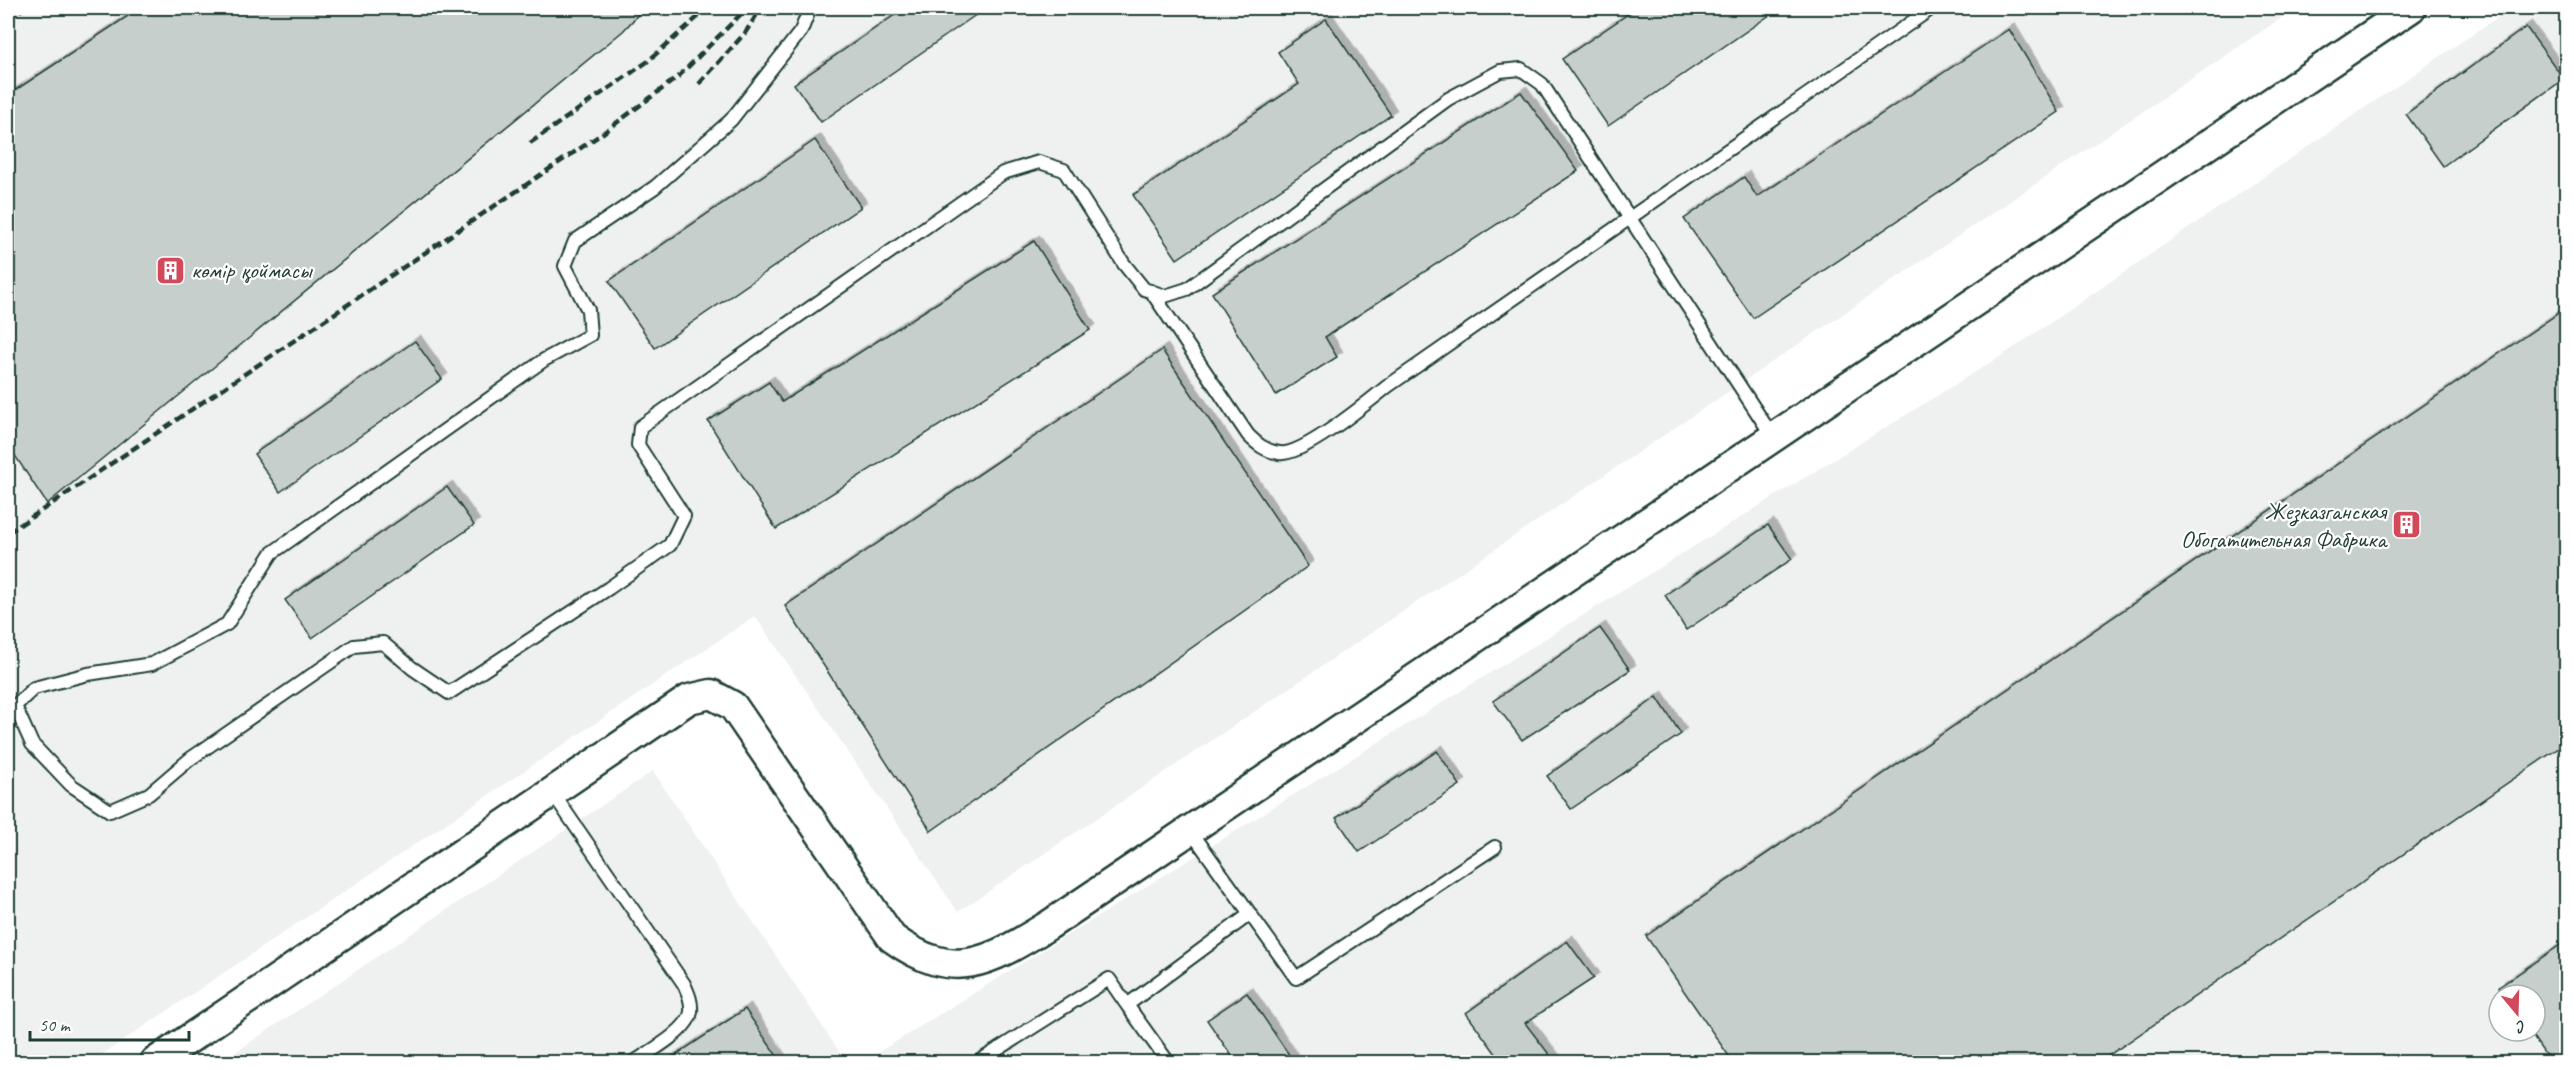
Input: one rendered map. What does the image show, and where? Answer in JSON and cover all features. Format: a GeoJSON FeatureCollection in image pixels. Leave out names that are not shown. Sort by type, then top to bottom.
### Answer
{"type":"FeatureCollection","features":[{"type":"Feature","properties":{"kind":"street"},"geometry":{"type":"LineString","coordinates":[[155,1062],[689,699],[711,694],[733,706],[892,938],[908,950],[930,960],[969,965],[1006,951],[1049,925],[2411,8]]}},
{"type":"Feature","properties":{"kind":"lane"},"geometry":{"type":"LineString","coordinates":[[810,8],[801,31],[731,120],[655,188],[576,241],[565,266],[588,309],[590,335],[544,360],[272,553],[227,624],[152,664],[88,674],[34,688],[15,706],[32,744],[71,785],[110,811],[149,794],[190,759],[354,646],[383,643],[411,668],[449,693],[670,545],[684,516],[638,445],[640,427],[1003,173],[1039,162],[1064,170],[1124,264],[1144,289],[1165,296],[1187,289],[1448,99],[1500,71],[1521,69],[1542,84],[1773,437]]}},
{"type":"Feature","properties":{"kind":"lane"},"geometry":{"type":"LineString","coordinates":[[1151,291],[1248,435],[1262,448],[1281,454],[1325,434],[1388,386],[1932,8]]}},
{"type":"Feature","properties":{"kind":"lane"},"geometry":{"type":"LineString","coordinates":[[552,792],[684,984],[691,1000],[691,1014],[682,1028],[634,1062]]}},
{"type":"Feature","properties":{"kind":"lane"},"geometry":{"type":"LineString","coordinates":[[1189,829],[1296,978],[1495,847]]}},
{"type":"Feature","properties":{"kind":"lane"},"geometry":{"type":"LineString","coordinates":[[1126,1005],[1250,914]]}},
{"type":"Feature","properties":{"kind":"lane"},"geometry":{"type":"LineString","coordinates":[[978,1062],[1109,979],[1168,1062]]}},
{"type":"Feature","properties":{"kind":"shaded area"},"geometry":{"type":"Polygon","coordinates":[[[8,8],[2296,8],[958,912],[755,616],[91,1062],[8,1062],[8,8]]]}},
{"type":"Feature","properties":{"kind":"shaded area"},"geometry":{"type":"Polygon","coordinates":[[[2511,8],[2566,8],[2566,1062],[863,1062],[2009,351],[2511,8]]]}},
{"type":"Feature","properties":{"kind":"shaded area"},"geometry":{"type":"Polygon","coordinates":[[[653,771],[846,1062],[221,1062],[653,771]]]}},
{"type":"Feature","properties":{"kind":"building","name":"көмір қоймасы"},"geometry":{"type":"Polygon","coordinates":[[[140,8],[644,8],[623,31],[47,504],[8,445],[8,95],[140,8]]]}},
{"type":"Feature","properties":{"kind":"building"},"geometry":{"type":"Polygon","coordinates":[[[905,8],[981,8],[983,10],[821,122],[794,84],[905,8]]]}},
{"type":"Feature","properties":{"kind":"building"},"geometry":{"type":"Polygon","coordinates":[[[1637,8],[1780,8],[1608,126],[1562,59],[1637,8]]]}},
{"type":"Feature","properties":{"kind":"building"},"geometry":{"type":"Polygon","coordinates":[[[1326,19],[1391,115],[1177,259],[1133,195],[1299,84],[1278,52],[1326,19]]]}},
{"type":"Feature","properties":{"kind":"building"},"geometry":{"type":"Polygon","coordinates":[[[2526,27],[2564,79],[2443,166],[2406,114],[2526,27]]]}},
{"type":"Feature","properties":{"kind":"building"},"geometry":{"type":"Polygon","coordinates":[[[2009,29],[2059,112],[1753,318],[1684,219],[1744,177],[1757,197],[2009,29]]]}},
{"type":"Feature","properties":{"kind":"building"},"geometry":{"type":"Polygon","coordinates":[[[1521,92],[1578,171],[1325,337],[1337,357],[1276,395],[1212,293],[1521,92]]]}},
{"type":"Feature","properties":{"kind":"building"},"geometry":{"type":"Polygon","coordinates":[[[815,140],[861,207],[655,348],[609,281],[815,140]]]}},
{"type":"Feature","properties":{"kind":"building"},"geometry":{"type":"Polygon","coordinates":[[[1034,241],[1090,330],[776,529],[708,421],[769,382],[782,402],[1034,241]]]}},
{"type":"Feature","properties":{"kind":"building","name":"Жезказганская Обогатительная Фабрика"},"geometry":{"type":"Polygon","coordinates":[[[2566,308],[2566,743],[2099,1062],[1733,1062],[1646,936],[2566,308]]]}},
{"type":"Feature","properties":{"kind":"building"},"geometry":{"type":"Polygon","coordinates":[[[415,341],[442,379],[280,492],[254,454],[415,341]]]}},
{"type":"Feature","properties":{"kind":"building"},"geometry":{"type":"Polygon","coordinates":[[[1162,350],[1308,566],[931,831],[785,606],[1162,350]]]}},
{"type":"Feature","properties":{"kind":"building"},"geometry":{"type":"Polygon","coordinates":[[[447,487],[474,525],[312,638],[285,600],[447,487]]]}},
{"type":"Feature","properties":{"kind":"building"},"geometry":{"type":"Polygon","coordinates":[[[1768,525],[1792,559],[1686,630],[1665,595],[1768,525]]]}},
{"type":"Feature","properties":{"kind":"building"},"geometry":{"type":"Polygon","coordinates":[[[1600,628],[1630,670],[1522,740],[1493,701],[1600,628]]]}},
{"type":"Feature","properties":{"kind":"building"},"geometry":{"type":"Polygon","coordinates":[[[1657,697],[1681,734],[1571,809],[1547,776],[1657,697]]]}},
{"type":"Feature","properties":{"kind":"building"},"geometry":{"type":"Polygon","coordinates":[[[1437,751],[1460,785],[1359,852],[1336,818],[1437,751]]]}},
{"type":"Feature","properties":{"kind":"building"},"geometry":{"type":"Polygon","coordinates":[[[1567,941],[1594,978],[1525,1023],[1555,1062],[1502,1062],[1466,1013],[1567,941]]]}},
{"type":"Feature","properties":{"kind":"building"},"geometry":{"type":"Polygon","coordinates":[[[2566,941],[2566,1062],[2550,1062],[2537,1043],[2547,1043],[2547,983],[2505,983],[2566,941]]]}},
{"type":"Feature","properties":{"kind":"building"},"geometry":{"type":"Polygon","coordinates":[[[1247,993],[1294,1062],[1236,1062],[1207,1020],[1247,993]]]}},
{"type":"Feature","properties":{"kind":"building"},"geometry":{"type":"Polygon","coordinates":[[[745,1009],[781,1062],[665,1062],[745,1009]]]}},
{"type":"Feature","properties":{"kind":"railway"},"geometry":{"type":"LineString","coordinates":[[8,18],[24,8]]}},
{"type":"Feature","properties":{"kind":"railway"},"geometry":{"type":"LineString","coordinates":[[530,143],[647,62],[708,8]]}},
{"type":"Feature","properties":{"kind":"railway"},"geometry":{"type":"LineString","coordinates":[[8,533],[603,133],[678,77],[747,8]]}},
{"type":"Feature","properties":{"kind":"railway"},"geometry":{"type":"LineString","coordinates":[[699,84],[745,33],[761,8]]}},
{"type":"Feature","properties":{"kind":"place","name":"көмір қоймасы"},"geometry":{"type":"Point","coordinates":[170,270]}},
{"type":"Feature","properties":{"kind":"place","name":"Жезказганская Обогатительная Фабрика"},"geometry":{"type":"Point","coordinates":[2407,525]}}]}
